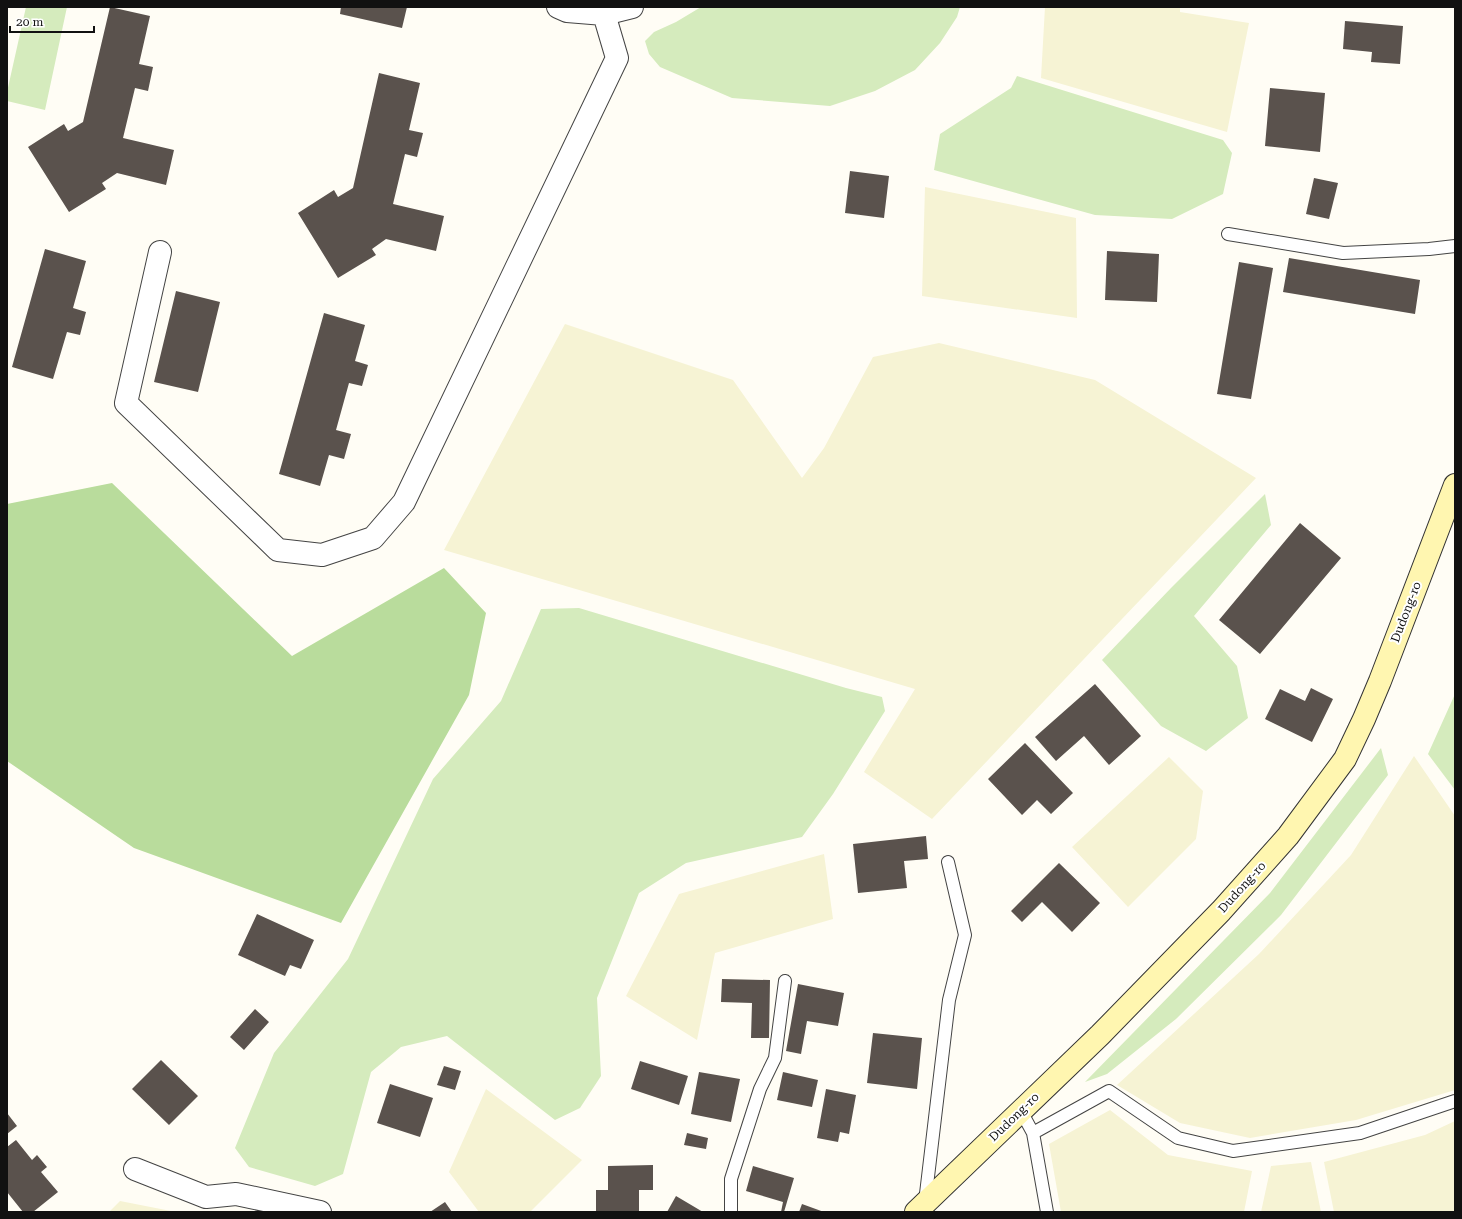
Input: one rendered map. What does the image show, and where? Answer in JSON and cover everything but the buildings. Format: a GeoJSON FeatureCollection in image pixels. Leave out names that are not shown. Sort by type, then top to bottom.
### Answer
{"type":"FeatureCollection","features":[{"type":"Feature","properties":{"kind":"street"},"geometry":{"type":"LineString","coordinates":[[558,7],[567,11],[604,14],[632,7]]}},
{"type":"Feature","properties":{"kind":"street"},"geometry":{"type":"LineString","coordinates":[[160,252],[126,403],[278,550],[322,555],[373,538],[404,502],[617,58],[604,14]]}},
{"type":"Feature","properties":{"kind":"street","name":"Dudong-ro"},"geometry":{"type":"LineString","coordinates":[[921,1208],[1100,1035],[1221,911],[1288,836],[1345,759],[1377,687],[1455,485]]}},
{"type":"Feature","properties":{"kind":"street"},"geometry":{"type":"LineString","coordinates":[[135,1169],[206,1198],[236,1194],[320,1212]]}},
{"type":"Feature","properties":{"kind":"lane"},"geometry":{"type":"LineString","coordinates":[[1228,234],[1343,253],[1429,249],[1455,246]]}},
{"type":"Feature","properties":{"kind":"lane"},"geometry":{"type":"LineString","coordinates":[[921,1208],[949,1000],[965,935],[948,862]]}},
{"type":"Feature","properties":{"kind":"lane"},"geometry":{"type":"LineString","coordinates":[[731,1212],[731,1179],[760,1089],[775,1058],[785,981]]}},
{"type":"Feature","properties":{"kind":"lane"},"geometry":{"type":"LineString","coordinates":[[1033,1133],[1109,1091],[1178,1138],[1233,1151],[1360,1133],[1455,1101]]}},
{"type":"Feature","properties":{"kind":"lane"},"geometry":{"type":"LineString","coordinates":[[1021,1111],[1033,1133],[1047,1212]]}},
{"type":"Feature","properties":{"kind":"shaded area"},"geometry":{"type":"Polygon","coordinates":[[[1045,7],[1180,7],[1180,12],[1249,23],[1227,132],[1041,78],[1045,7]]]}},
{"type":"Feature","properties":{"kind":"shaded area"},"geometry":{"type":"Polygon","coordinates":[[[925,187],[1076,218],[1077,318],[922,296],[925,187]]]}},
{"type":"Feature","properties":{"kind":"shaded area"},"geometry":{"type":"Polygon","coordinates":[[[565,324],[733,380],[802,478],[824,448],[873,357],[939,343],[1095,380],[1256,478],[932,819],[864,772],[915,689],[444,550],[565,324]]]}},
{"type":"Feature","properties":{"kind":"shaded area"},"geometry":{"type":"Polygon","coordinates":[[[1414,756],[1455,816],[1455,1090],[1356,1120],[1250,1138],[1180,1123],[1117,1085],[1259,954],[1351,855],[1414,756]]]}},
{"type":"Feature","properties":{"kind":"shaded area"},"geometry":{"type":"Polygon","coordinates":[[[1169,757],[1203,791],[1196,839],[1128,907],[1072,847],[1169,757]]]}},
{"type":"Feature","properties":{"kind":"shaded area"},"geometry":{"type":"Polygon","coordinates":[[[824,854],[833,919],[715,953],[697,1040],[626,996],[679,894],[824,854]]]}},
{"type":"Feature","properties":{"kind":"shaded area"},"geometry":{"type":"Polygon","coordinates":[[[486,1089],[582,1160],[530,1212],[479,1212],[449,1172],[486,1089]]]}},
{"type":"Feature","properties":{"kind":"shaded area"},"geometry":{"type":"Polygon","coordinates":[[[1110,1110],[1168,1155],[1252,1171],[1244,1212],[1061,1212],[1049,1144],[1110,1110]]]}},
{"type":"Feature","properties":{"kind":"shaded area"},"geometry":{"type":"Polygon","coordinates":[[[1455,1121],[1455,1212],[1334,1212],[1324,1162],[1425,1135],[1455,1121]]]}},
{"type":"Feature","properties":{"kind":"shaded area"},"geometry":{"type":"Polygon","coordinates":[[[1311,1162],[1321,1212],[1261,1212],[1271,1166],[1311,1162]]]}},
{"type":"Feature","properties":{"kind":"shaded area"},"geometry":{"type":"Polygon","coordinates":[[[120,1201],[176,1212],[109,1212],[120,1201]]]}},
{"type":"Feature","properties":{"kind":"green space"},"geometry":{"type":"Polygon","coordinates":[[[26,7],[67,7],[45,110],[7,101],[7,92],[26,7]]]}},
{"type":"Feature","properties":{"kind":"green space"},"geometry":{"type":"Polygon","coordinates":[[[701,7],[960,7],[957,17],[940,43],[915,70],[875,91],[830,106],[732,98],[660,67],[649,54],[645,41],[654,32],[676,22],[701,7]]]}},
{"type":"Feature","properties":{"kind":"green space"},"geometry":{"type":"Polygon","coordinates":[[[1017,76],[1223,140],[1232,153],[1223,194],[1172,219],[1095,215],[934,170],[940,134],[1011,88],[1017,76]]]}},
{"type":"Feature","properties":{"kind":"green space"},"geometry":{"type":"Polygon","coordinates":[[[112,483],[292,656],[444,568],[486,613],[469,695],[341,923],[134,848],[7,761],[7,504],[112,483]]]}},
{"type":"Feature","properties":{"kind":"green space"},"geometry":{"type":"Polygon","coordinates":[[[1265,494],[1271,525],[1194,616],[1237,666],[1248,718],[1206,751],[1161,726],[1102,660],[1171,588],[1265,494]]]}},
{"type":"Feature","properties":{"kind":"green space"},"geometry":{"type":"Polygon","coordinates":[[[579,608],[846,688],[882,697],[885,711],[833,794],[802,837],[686,863],[639,893],[597,998],[601,1076],[580,1108],[555,1120],[447,1036],[401,1047],[371,1072],[343,1174],[315,1186],[249,1167],[235,1148],[274,1053],[348,959],[433,779],[501,701],[541,609],[579,608]]]}},
{"type":"Feature","properties":{"kind":"green space"},"geometry":{"type":"Polygon","coordinates":[[[1455,694],[1455,790],[1428,754],[1455,694]]]}},
{"type":"Feature","properties":{"kind":"green space"},"geometry":{"type":"Polygon","coordinates":[[[1381,748],[1388,775],[1281,915],[1176,1019],[1107,1074],[1085,1082],[1270,893],[1381,748]]]}}]}
